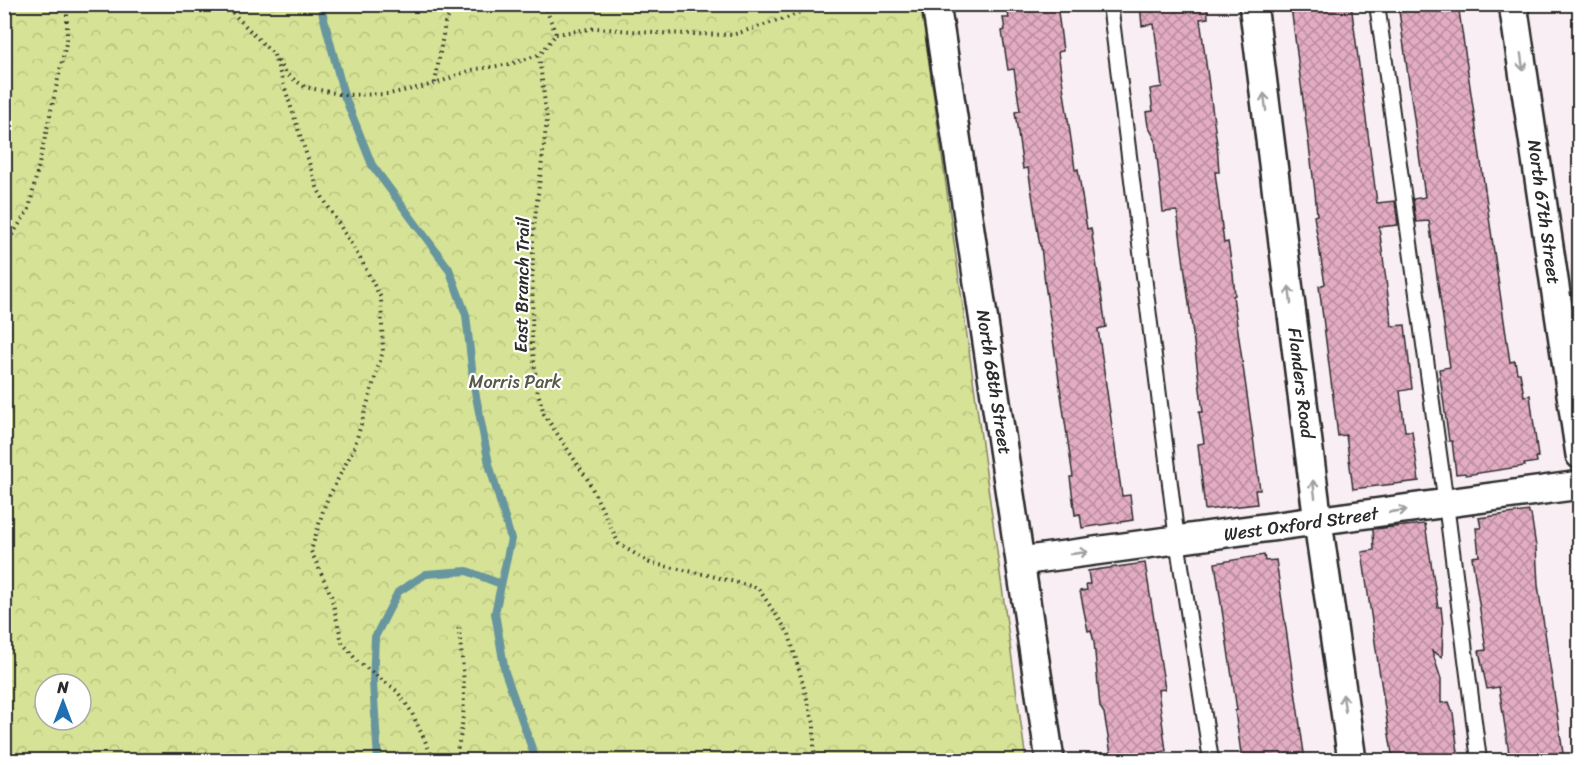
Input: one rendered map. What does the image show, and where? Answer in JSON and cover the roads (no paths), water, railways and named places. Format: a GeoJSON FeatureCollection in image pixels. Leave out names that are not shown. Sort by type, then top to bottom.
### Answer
{"type":"FeatureCollection","features":[{"type":"Feature","properties":{"kind":"street","name":"North 68th Street"},"geometry":{"type":"LineString","coordinates":[[936,4],[1050,760]]}},
{"type":"Feature","properties":{"kind":"street","name":"Flanders Road"},"geometry":{"type":"LineString","coordinates":[[1253,4],[1318,522],[1353,760]]}},
{"type":"Feature","properties":{"kind":"street","name":"North 67th Street"},"geometry":{"type":"LineString","coordinates":[[1513,4],[1571,333],[1580,455]]}},
{"type":"Feature","properties":{"kind":"street","name":"West Oxford Street"},"geometry":{"type":"LineString","coordinates":[[1021,561],[1318,522],[1580,484]]}},
{"type":"Feature","properties":{"kind":"lane"},"geometry":{"type":"LineString","coordinates":[[1110,4],[1176,540],[1211,760]]}},
{"type":"Feature","properties":{"kind":"lane"},"geometry":{"type":"LineString","coordinates":[[1377,4],[1479,760]]}},
{"type":"Feature","properties":{"kind":"waterway"},"geometry":{"type":"LineString","coordinates":[[320,4],[344,95],[372,165],[449,269],[466,315],[474,386],[489,464],[511,539],[495,613],[505,672],[536,760]]}},
{"type":"Feature","properties":{"kind":"waterway"},"geometry":{"type":"LineString","coordinates":[[378,760],[373,683],[375,637],[398,592],[426,574],[467,571],[501,584]]}},
{"type":"Feature","properties":{"kind":"park label","name":"Morris Park"},"geometry":{"type":"Point","coordinates":[515,382]}}]}
